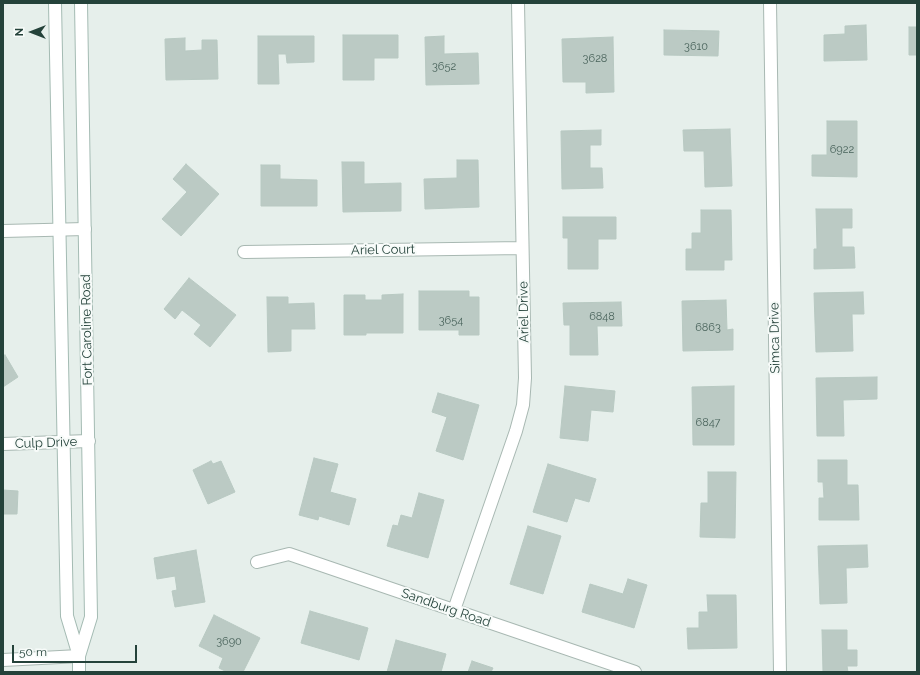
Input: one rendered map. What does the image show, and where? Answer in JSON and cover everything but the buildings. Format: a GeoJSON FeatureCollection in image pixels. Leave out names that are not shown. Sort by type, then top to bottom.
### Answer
{"type":"FeatureCollection","features":[{"type":"Feature","properties":{"kind":"street","name":"Fort Caroline Road"},"geometry":{"type":"LineString","coordinates":[[55,3],[66,616],[79,656],[79,672]]}},
{"type":"Feature","properties":{"kind":"street","name":"Fort Caroline Road"},"geometry":{"type":"LineString","coordinates":[[79,656],[92,617],[82,3]]}},
{"type":"Feature","properties":{"kind":"street","name":"Ariel Drive"},"geometry":{"type":"LineString","coordinates":[[454,610],[516,431],[523,405],[525,378],[518,3]]}},
{"type":"Feature","properties":{"kind":"street","name":"Simca Drive"},"geometry":{"type":"LineString","coordinates":[[770,3],[780,672]]}},
{"type":"Feature","properties":{"kind":"street"},"geometry":{"type":"LineString","coordinates":[[3,231],[85,229]]}},
{"type":"Feature","properties":{"kind":"street","name":"Ariel Court"},"geometry":{"type":"LineString","coordinates":[[244,252],[522,248]]}},
{"type":"Feature","properties":{"kind":"street","name":"Culp Drive"},"geometry":{"type":"LineString","coordinates":[[3,444],[89,441]]}},
{"type":"Feature","properties":{"kind":"street","name":"Sandburg Road"},"geometry":{"type":"LineString","coordinates":[[257,562],[289,554],[635,672]]}},
{"type":"Feature","properties":{"kind":"street"},"geometry":{"type":"LineString","coordinates":[[3,660],[79,656]]}}]}
